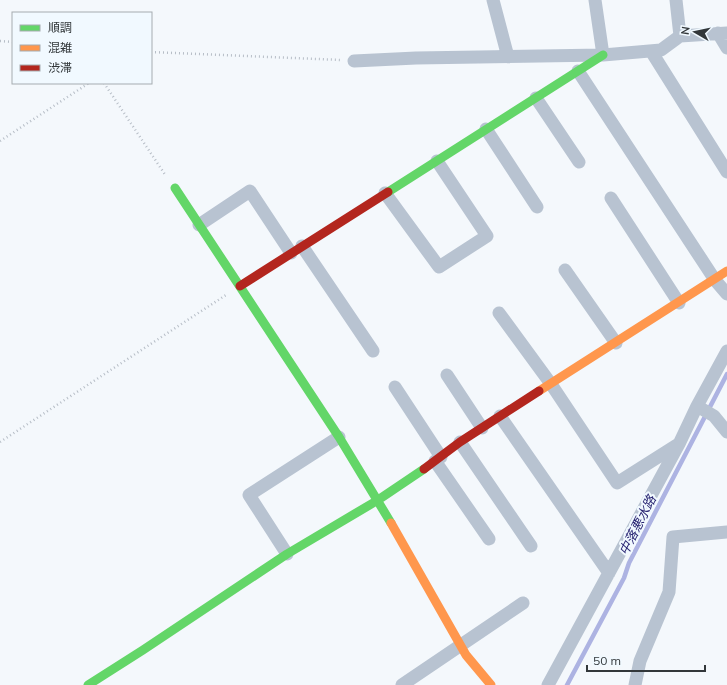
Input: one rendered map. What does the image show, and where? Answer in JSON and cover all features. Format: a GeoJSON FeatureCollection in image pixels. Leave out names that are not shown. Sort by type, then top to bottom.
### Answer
{"type":"FeatureCollection","features":[{"type":"Feature","properties":{"kind":"street"},"geometry":{"type":"LineString","coordinates":[[494,0],[508,56]]}},
{"type":"Feature","properties":{"kind":"street"},"geometry":{"type":"LineString","coordinates":[[595,0],[603,55]]}},
{"type":"Feature","properties":{"kind":"street"},"geometry":{"type":"LineString","coordinates":[[676,0],[680,36]]}},
{"type":"Feature","properties":{"kind":"street"},"geometry":{"type":"LineString","coordinates":[[354,60],[603,55],[661,50],[680,36],[722,33],[727,48]]}},
{"type":"Feature","properties":{"kind":"street"},"geometry":{"type":"LineString","coordinates":[[651,51],[727,172]]}},
{"type":"Feature","properties":{"kind":"street"},"geometry":{"type":"LineString","coordinates":[[240,286],[603,55]]}},
{"type":"Feature","properties":{"kind":"street"},"geometry":{"type":"LineString","coordinates":[[578,71],[715,280],[727,294]]}},
{"type":"Feature","properties":{"kind":"street"},"geometry":{"type":"LineString","coordinates":[[536,98],[579,162]]}},
{"type":"Feature","properties":{"kind":"street"},"geometry":{"type":"LineString","coordinates":[[486,129],[537,207]]}},
{"type":"Feature","properties":{"kind":"street"},"geometry":{"type":"LineString","coordinates":[[386,193],[439,267],[487,236],[437,161]]}},
{"type":"Feature","properties":{"kind":"street"},"geometry":{"type":"LineString","coordinates":[[174,188],[339,437],[378,500],[466,655],[491,685]]}},
{"type":"Feature","properties":{"kind":"street"},"geometry":{"type":"LineString","coordinates":[[199,225],[250,191],[297,250],[373,351]]}},
{"type":"Feature","properties":{"kind":"street"},"geometry":{"type":"LineString","coordinates":[[611,198],[679,303]]}},
{"type":"Feature","properties":{"kind":"street"},"geometry":{"type":"LineString","coordinates":[[565,270],[616,343]]}},
{"type":"Feature","properties":{"kind":"street"},"geometry":{"type":"LineString","coordinates":[[88,685],[150,646],[287,554],[378,500],[460,442],[727,271]]}},
{"type":"Feature","properties":{"kind":"street"},"geometry":{"type":"LineString","coordinates":[[499,313],[551,384],[617,483],[679,444]]}},
{"type":"Feature","properties":{"kind":"street"},"geometry":{"type":"LineString","coordinates":[[548,685],[699,408],[727,351]]}},
{"type":"Feature","properties":{"kind":"street"},"geometry":{"type":"LineString","coordinates":[[447,375],[482,428]]}},
{"type":"Feature","properties":{"kind":"street"},"geometry":{"type":"LineString","coordinates":[[395,387],[438,459],[489,539]]}},
{"type":"Feature","properties":{"kind":"street"},"geometry":{"type":"LineString","coordinates":[[699,408],[714,416],[727,432]]}},
{"type":"Feature","properties":{"kind":"street"},"geometry":{"type":"LineString","coordinates":[[500,416],[610,573]]}},
{"type":"Feature","properties":{"kind":"street"},"geometry":{"type":"LineString","coordinates":[[287,554],[249,495],[339,437]]}},
{"type":"Feature","properties":{"kind":"street"},"geometry":{"type":"LineString","coordinates":[[460,442],[530,546]]}},
{"type":"Feature","properties":{"kind":"street"},"geometry":{"type":"LineString","coordinates":[[634,685],[640,661],[669,592],[674,537],[727,533]]}},
{"type":"Feature","properties":{"kind":"street"},"geometry":{"type":"LineString","coordinates":[[402,685],[523,602]]}},
{"type":"Feature","properties":{"kind":"path"},"geometry":{"type":"LineString","coordinates":[[0,40],[12,42]]}},
{"type":"Feature","properties":{"kind":"path"},"geometry":{"type":"LineString","coordinates":[[152,52],[354,60]]}},
{"type":"Feature","properties":{"kind":"path"},"geometry":{"type":"LineString","coordinates":[[0,141],[87,84]]}},
{"type":"Feature","properties":{"kind":"path"},"geometry":{"type":"LineString","coordinates":[[105,84],[174,188]]}},
{"type":"Feature","properties":{"kind":"path"},"geometry":{"type":"LineString","coordinates":[[0,442],[240,286]]}},
{"type":"Feature","properties":{"kind":"waterway","name":"中落悪水路"},"geometry":{"type":"LineString","coordinates":[[567,685],[624,578],[629,563],[727,374]]}},
{"type":"Feature","properties":{"kind":"traffic: fast"},"geometry":{"type":"LineString","coordinates":[[388,192],[603,55]]}},
{"type":"Feature","properties":{"kind":"traffic: fast"},"geometry":{"type":"LineString","coordinates":[[175,188],[339,437],[391,523]]}},
{"type":"Feature","properties":{"kind":"traffic: fast"},"geometry":{"type":"LineString","coordinates":[[88,685],[287,554],[378,500],[424,469]]}},
{"type":"Feature","properties":{"kind":"traffic: slow"},"geometry":{"type":"LineString","coordinates":[[539,391],[727,271]]}},
{"type":"Feature","properties":{"kind":"traffic: slow"},"geometry":{"type":"LineString","coordinates":[[391,523],[466,655],[491,685]]}},
{"type":"Feature","properties":{"kind":"traffic: jam"},"geometry":{"type":"LineString","coordinates":[[240,286],[388,192]]}},
{"type":"Feature","properties":{"kind":"traffic: jam"},"geometry":{"type":"LineString","coordinates":[[424,469],[460,442],[539,391]]}}]}
